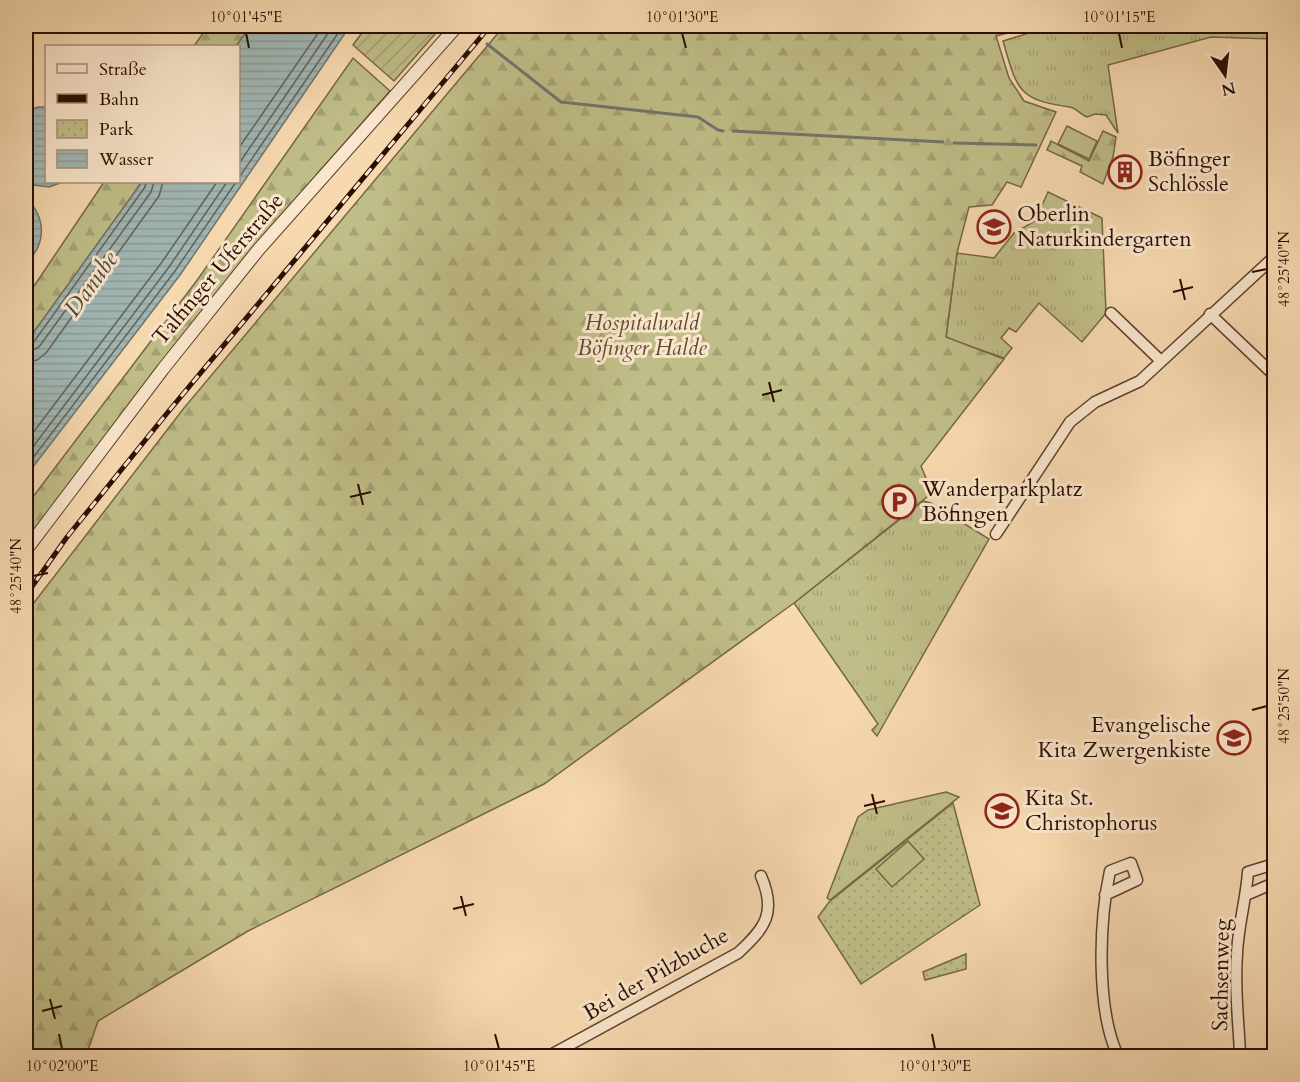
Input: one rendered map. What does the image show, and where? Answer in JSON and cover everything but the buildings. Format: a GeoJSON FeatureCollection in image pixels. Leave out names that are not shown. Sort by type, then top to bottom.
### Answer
{"type":"FeatureCollection","features":[{"type":"Feature","properties":{"kind":"street","name":"Talfinger Uferstraße"},"geometry":{"type":"LineString","coordinates":[[26,550],[163,369],[259,249],[457,26]]}},
{"type":"Feature","properties":{"kind":"street"},"geometry":{"type":"LineString","coordinates":[[996,534],[1070,422],[1095,402],[1140,381],[1210,314],[1275,257]]}},
{"type":"Feature","properties":{"kind":"street"},"geometry":{"type":"LineString","coordinates":[[1111,313],[1161,361]]}},
{"type":"Feature","properties":{"kind":"street"},"geometry":{"type":"LineString","coordinates":[[1210,314],[1275,375]]}},
{"type":"Feature","properties":{"kind":"street","name":"Sachsenweg"},"geometry":{"type":"LineString","coordinates":[[1240,1056],[1236,958],[1239,919],[1246,895],[1248,872],[1271,865],[1275,873]]}},
{"type":"Feature","properties":{"kind":"street","name":"Bei der Pilzbuche"},"geometry":{"type":"LineString","coordinates":[[549,1056],[738,953],[758,935],[768,914],[769,895],[761,876]]}},
{"type":"Feature","properties":{"kind":"street","name":"Sachsenweg"},"geometry":{"type":"LineString","coordinates":[[1246,895],[1275,883]]}},
{"type":"Feature","properties":{"kind":"street"},"geometry":{"type":"LineString","coordinates":[[1105,895],[1102,961],[1111,1043],[1118,1056]]}},
{"type":"Feature","properties":{"kind":"green space"},"geometry":{"type":"Polygon","coordinates":[[[208,26],[251,26],[237,45],[195,45],[208,26]]]}},
{"type":"Feature","properties":{"kind":"green space"},"geometry":{"type":"Polygon","coordinates":[[[367,26],[442,26],[394,81],[353,45],[367,26]]]}},
{"type":"Feature","properties":{"kind":"green space","name":"Hospitalwald Böfinger Halde"},"geometry":{"type":"Polygon","coordinates":[[[504,26],[1034,26],[996,36],[1009,78],[1024,101],[1056,112],[1021,187],[1007,182],[992,205],[969,207],[957,253],[946,337],[1004,359],[921,466],[932,493],[794,603],[544,784],[248,931],[98,1021],[86,1056],[26,1056],[26,613],[184,408],[504,26]]]}},
{"type":"Feature","properties":{"kind":"green space"},"geometry":{"type":"Polygon","coordinates":[[[1052,26],[1274,26],[1274,39],[1211,37],[1108,65],[1118,133],[1106,115],[1095,114],[1087,117],[1072,108],[1040,101],[1022,90],[1017,82],[1003,41],[1052,26]]]}},
{"type":"Feature","properties":{"kind":"green space"},"geometry":{"type":"Polygon","coordinates":[[[353,58],[390,91],[248,253],[26,543],[26,506],[198,279],[353,58]]]}},
{"type":"Feature","properties":{"kind":"green space"},"geometry":{"type":"Polygon","coordinates":[[[1067,126],[1097,141],[1089,159],[1058,144],[1067,126]]]}},
{"type":"Feature","properties":{"kind":"green space"},"geometry":{"type":"Polygon","coordinates":[[[1103,131],[1116,137],[1113,157],[1103,184],[1080,172],[1082,166],[1047,150],[1051,141],[1089,161],[1103,131]]]}},
{"type":"Feature","properties":{"kind":"green space"},"geometry":{"type":"Polygon","coordinates":[[[103,183],[141,183],[26,343],[26,298],[103,183]]]}},
{"type":"Feature","properties":{"kind":"green space"},"geometry":{"type":"Polygon","coordinates":[[[1048,192],[1102,218],[1106,313],[1082,342],[1039,303],[1016,332],[1009,328],[1001,338],[1012,348],[1004,358],[946,338],[957,253],[994,258],[1014,233],[1035,221],[1048,192]]]}},
{"type":"Feature","properties":{"kind":"green space"},"geometry":{"type":"Polygon","coordinates":[[[923,501],[931,503],[989,539],[877,736],[872,730],[878,724],[794,603],[923,501]]]}},
{"type":"Feature","properties":{"kind":"green space"},"geometry":{"type":"Polygon","coordinates":[[[946,792],[959,797],[830,900],[827,898],[858,817],[868,810],[946,792]]]}},
{"type":"Feature","properties":{"kind":"green space"},"geometry":{"type":"Polygon","coordinates":[[[953,803],[980,905],[861,984],[818,917],[829,902],[953,803]]]}},
{"type":"Feature","properties":{"kind":"green space"},"geometry":{"type":"Polygon","coordinates":[[[908,841],[924,859],[892,887],[876,869],[908,841]]]}},
{"type":"Feature","properties":{"kind":"green space"},"geometry":{"type":"Polygon","coordinates":[[[966,954],[966,969],[925,980],[923,972],[966,954]]]}},
{"type":"Feature","properties":{"kind":"water","name":"Danube"},"geometry":{"type":"Polygon","coordinates":[[[251,26],[350,26],[180,275],[26,476],[26,343],[141,183],[240,183],[240,45],[237,45],[251,26]]]}},
{"type":"Feature","properties":{"kind":"water"},"geometry":{"type":"Polygon","coordinates":[[[45,107],[45,183],[60,183],[49,187],[26,184],[26,110],[45,107]]]}},
{"type":"Feature","properties":{"kind":"water"},"geometry":{"type":"Polygon","coordinates":[[[26,198],[33,205],[40,222],[41,239],[33,256],[26,263],[26,198]]]}},
{"type":"Feature","properties":{"kind":"waterway"},"geometry":{"type":"LineString","coordinates":[[487,44],[561,102],[698,117],[723,131]]}},
{"type":"Feature","properties":{"kind":"waterway"},"geometry":{"type":"LineString","coordinates":[[733,131],[943,142]]}},
{"type":"Feature","properties":{"kind":"waterway"},"geometry":{"type":"LineString","coordinates":[[954,143],[1036,145]]}},
{"type":"Feature","properties":{"kind":"railway"},"geometry":{"type":"LineString","coordinates":[[26,595],[67,537],[168,412],[490,26]]}},
{"type":"Feature","properties":{"kind":"place","name":"Böfinger Schlössle"},"geometry":{"type":"Point","coordinates":[1125,172]}},
{"type":"Feature","properties":{"kind":"place","name":"Oberlin Naturkindergarten"},"geometry":{"type":"Point","coordinates":[994,227]}},
{"type":"Feature","properties":{"kind":"place","name":"Wanderparkplatz Böfingen"},"geometry":{"type":"Point","coordinates":[899,502]}},
{"type":"Feature","properties":{"kind":"place","name":"Evangelische Kita Zwergenkiste"},"geometry":{"type":"Point","coordinates":[1234,738]}},
{"type":"Feature","properties":{"kind":"place","name":"Kita St. Christophorus"},"geometry":{"type":"Point","coordinates":[1002,811]}}]}
